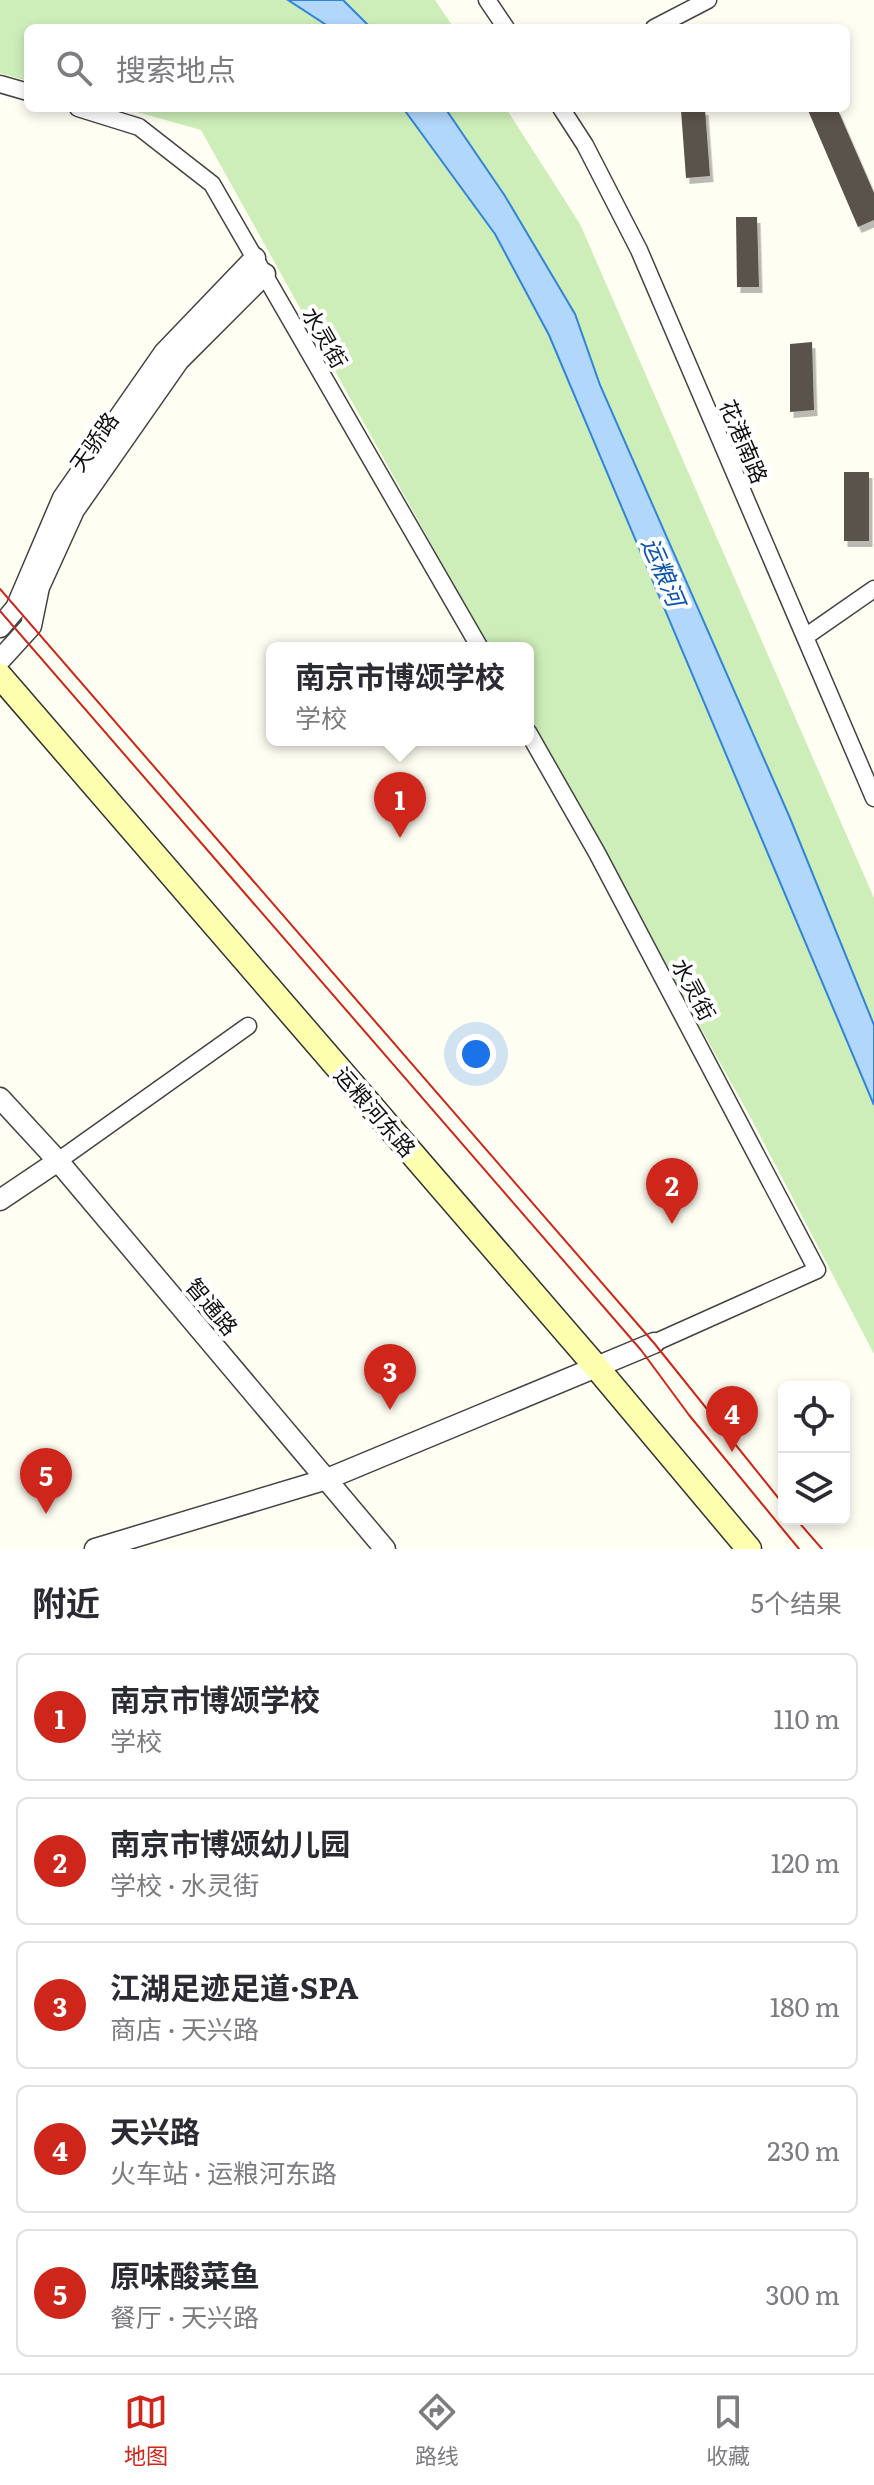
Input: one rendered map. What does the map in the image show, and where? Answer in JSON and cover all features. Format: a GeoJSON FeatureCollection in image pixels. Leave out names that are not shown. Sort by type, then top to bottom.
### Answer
{"type":"FeatureCollection","features":[{"type":"Feature","properties":{"kind":"main road","name":"运粮河东路"},"geometry":{"type":"LineString","coordinates":[[0,676],[598,1369],[749,1549]]}},
{"type":"Feature","properties":{"kind":"street"},"geometry":{"type":"LineString","coordinates":[[487,0],[503,24]]}},
{"type":"Feature","properties":{"kind":"street"},"geometry":{"type":"LineString","coordinates":[[662,24],[708,0]]}},
{"type":"Feature","properties":{"kind":"street"},"geometry":{"type":"LineString","coordinates":[[0,84],[24,91]]}},
{"type":"Feature","properties":{"kind":"street","name":"水灵街"},"geometry":{"type":"LineString","coordinates":[[91,112],[139,127],[212,184],[477,642]]}},
{"type":"Feature","properties":{"kind":"street","name":"花港南路"},"geometry":{"type":"LineString","coordinates":[[564,112],[585,145],[639,250],[874,798]]}},
{"type":"Feature","properties":{"kind":"street","name":"天骄路"},"geometry":{"type":"LineString","coordinates":[[0,627],[16,608],[63,498],[164,353],[260,266]]}},
{"type":"Feature","properties":{"kind":"street","name":"天骄路"},"geometry":{"type":"LineString","coordinates":[[0,660],[31,626],[39,587],[74,510],[179,360],[260,266]]}},
{"type":"Feature","properties":{"kind":"street"},"geometry":{"type":"LineString","coordinates":[[805,637],[874,589]]}},
{"type":"Feature","properties":{"kind":"street","name":"水灵街"},"geometry":{"type":"LineString","coordinates":[[534,743],[597,853],[817,1270],[654,1343]]}},
{"type":"Feature","properties":{"kind":"street"},"geometry":{"type":"LineString","coordinates":[[0,1200],[248,1026]]}},
{"type":"Feature","properties":{"kind":"street","name":"智通路"},"geometry":{"type":"LineString","coordinates":[[0,1098],[58,1161],[385,1549]]}},
{"type":"Feature","properties":{"kind":"street"},"geometry":{"type":"LineString","coordinates":[[101,1548],[327,1479],[598,1369],[654,1343]]}},
{"type":"Feature","properties":{"kind":"green space"},"geometry":{"type":"Polygon","coordinates":[[[0,0],[435,0],[451,24],[24,24],[24,80],[0,73],[0,0]]]}},
{"type":"Feature","properties":{"kind":"green space"},"geometry":{"type":"Polygon","coordinates":[[[137,112],[509,112],[580,224],[874,898],[874,1354],[752,1120],[534,729],[534,642],[486,642],[201,130],[137,112]]]}},
{"type":"Feature","properties":{"kind":"water"},"geometry":{"type":"Polygon","coordinates":[[[288,0],[343,0],[367,24],[325,24],[288,0]]]}},
{"type":"Feature","properties":{"kind":"water","name":"运粮河"},"geometry":{"type":"Polygon","coordinates":[[[406,112],[448,112],[505,196],[575,314],[600,385],[790,818],[874,1025],[874,1105],[549,335],[495,234],[406,112]]]}},
{"type":"Feature","properties":{"kind":"building"},"geometry":{"type":"Polygon","coordinates":[[[681,112],[705,112],[710,176],[686,178],[681,112]]]}},
{"type":"Feature","properties":{"kind":"building"},"geometry":{"type":"Polygon","coordinates":[[[809,112],[839,112],[874,193],[874,220],[858,227],[809,112]]]}},
{"type":"Feature","properties":{"kind":"building"},"geometry":{"type":"Polygon","coordinates":[[[736,217],[757,217],[759,287],[737,287],[736,217]]]}},
{"type":"Feature","properties":{"kind":"building"},"geometry":{"type":"Polygon","coordinates":[[[812,342],[814,410],[790,412],[790,344],[812,342]]]}},
{"type":"Feature","properties":{"kind":"building"},"geometry":{"type":"Polygon","coordinates":[[[844,472],[869,472],[869,541],[844,541],[844,472]]]}},
{"type":"Feature","properties":{"kind":"tram line"},"geometry":{"type":"LineString","coordinates":[[0,589],[654,1343],[778,1498]]}},
{"type":"Feature","properties":{"kind":"tram line"},"geometry":{"type":"LineString","coordinates":[[0,611],[641,1350],[689,1415],[799,1549]]}},
{"type":"Feature","properties":{"kind":"tram line"},"geometry":{"type":"LineString","coordinates":[[801,1525],[822,1549]]}},
{"type":"Feature","properties":{"kind":"place","name":"南京市博颂学校"},"geometry":{"type":"Point","coordinates":[400,838]}},
{"type":"Feature","properties":{"kind":"place","name":"南京市博颂幼儿园"},"geometry":{"type":"Point","coordinates":[672,1224]}},
{"type":"Feature","properties":{"kind":"place","name":"江湖足迹足道·SPA"},"geometry":{"type":"Point","coordinates":[390,1410]}},
{"type":"Feature","properties":{"kind":"place","name":"天兴路"},"geometry":{"type":"Point","coordinates":[732,1452]}},
{"type":"Feature","properties":{"kind":"place","name":"原味酸菜鱼"},"geometry":{"type":"Point","coordinates":[46,1514]}}]}
